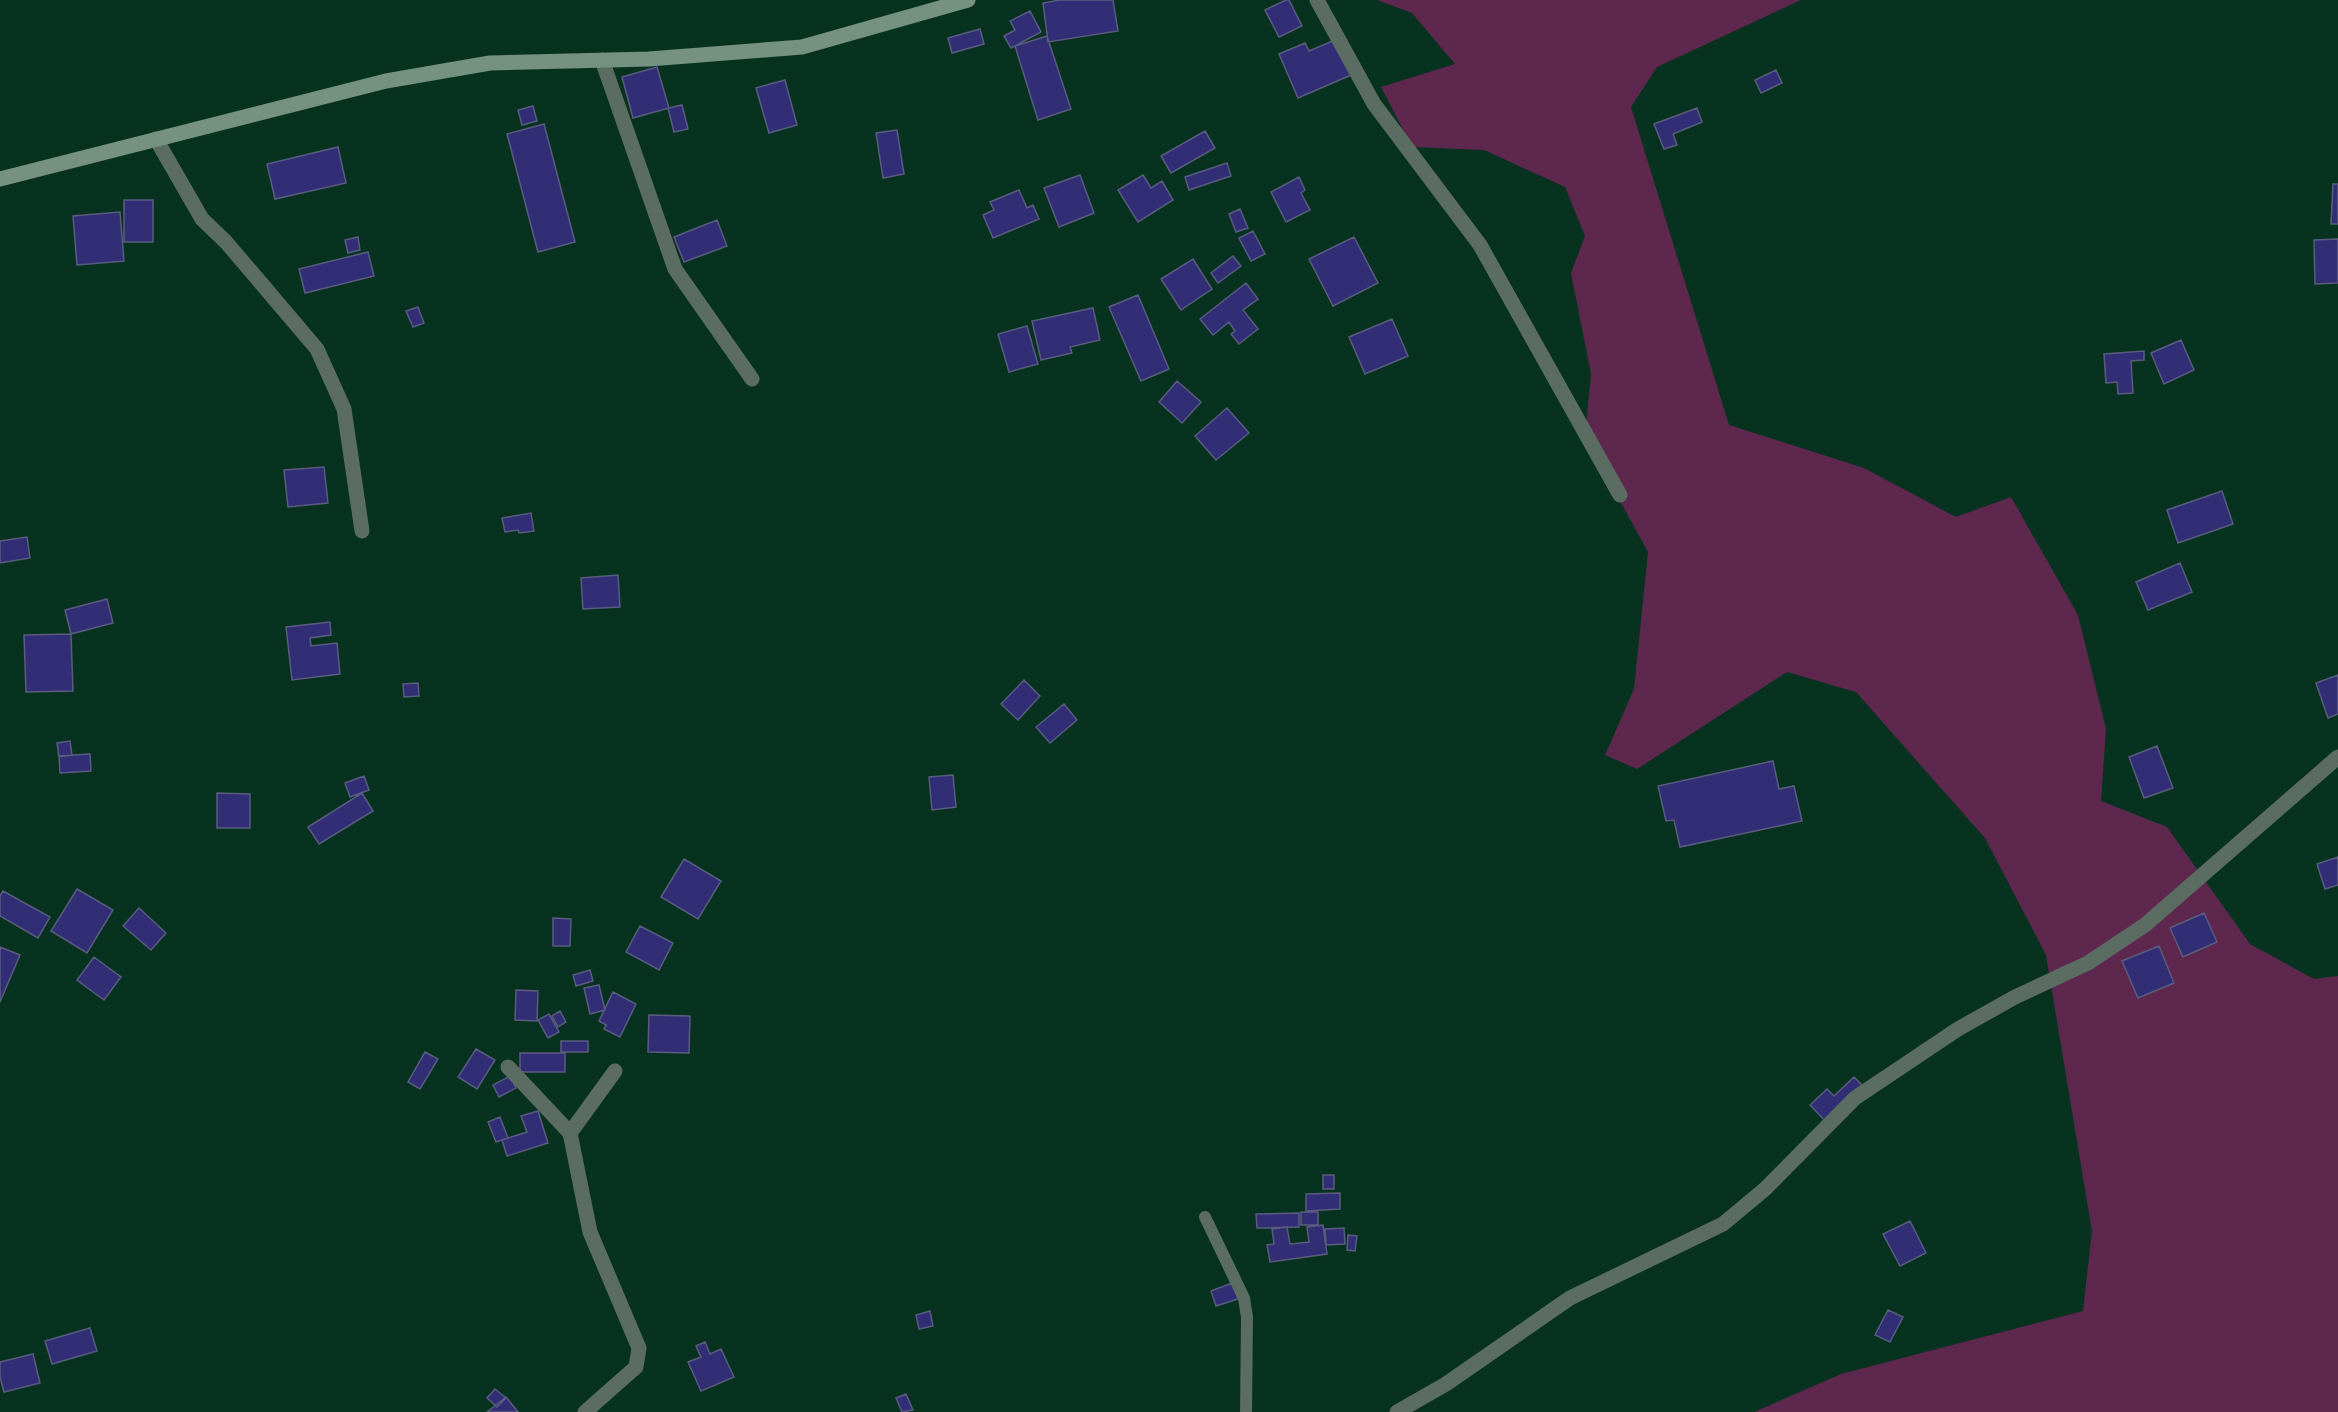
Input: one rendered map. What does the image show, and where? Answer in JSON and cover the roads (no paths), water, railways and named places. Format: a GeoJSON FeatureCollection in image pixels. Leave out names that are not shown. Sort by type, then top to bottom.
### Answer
{"type":"FeatureCollection","features":[{"type":"Feature","properties":{"kind":"street"},"geometry":{"type":"LineString","coordinates":[[0,179],[387,81],[490,63],[649,59],[802,46],[968,0]]}},
{"type":"Feature","properties":{"kind":"street"},"geometry":{"type":"LineString","coordinates":[[1317,0],[1374,104],[1480,244],[1620,495]]}},
{"type":"Feature","properties":{"kind":"street"},"geometry":{"type":"LineString","coordinates":[[602,60],[675,269],[752,379]]}},
{"type":"Feature","properties":{"kind":"street"},"geometry":{"type":"LineString","coordinates":[[156,139],[202,219],[226,242],[317,349],[344,409],[362,531]]}},
{"type":"Feature","properties":{"kind":"street"},"geometry":{"type":"LineString","coordinates":[[1396,1412],[1446,1384],[1570,1298],[1723,1224],[1765,1189],[1855,1098],[1958,1029],[2015,997],[2088,963],[2145,925],[2338,757]]}},
{"type":"Feature","properties":{"kind":"street"},"geometry":{"type":"LineString","coordinates":[[508,1067],[570,1133],[590,1232],[639,1348],[636,1367],[585,1412]]}},
{"type":"Feature","properties":{"kind":"street"},"geometry":{"type":"LineString","coordinates":[[570,1133],[615,1071]]}},
{"type":"Feature","properties":{"kind":"lane"},"geometry":{"type":"LineString","coordinates":[[1205,1217],[1245,1298],[1247,1317],[1246,1412]]}}]}
